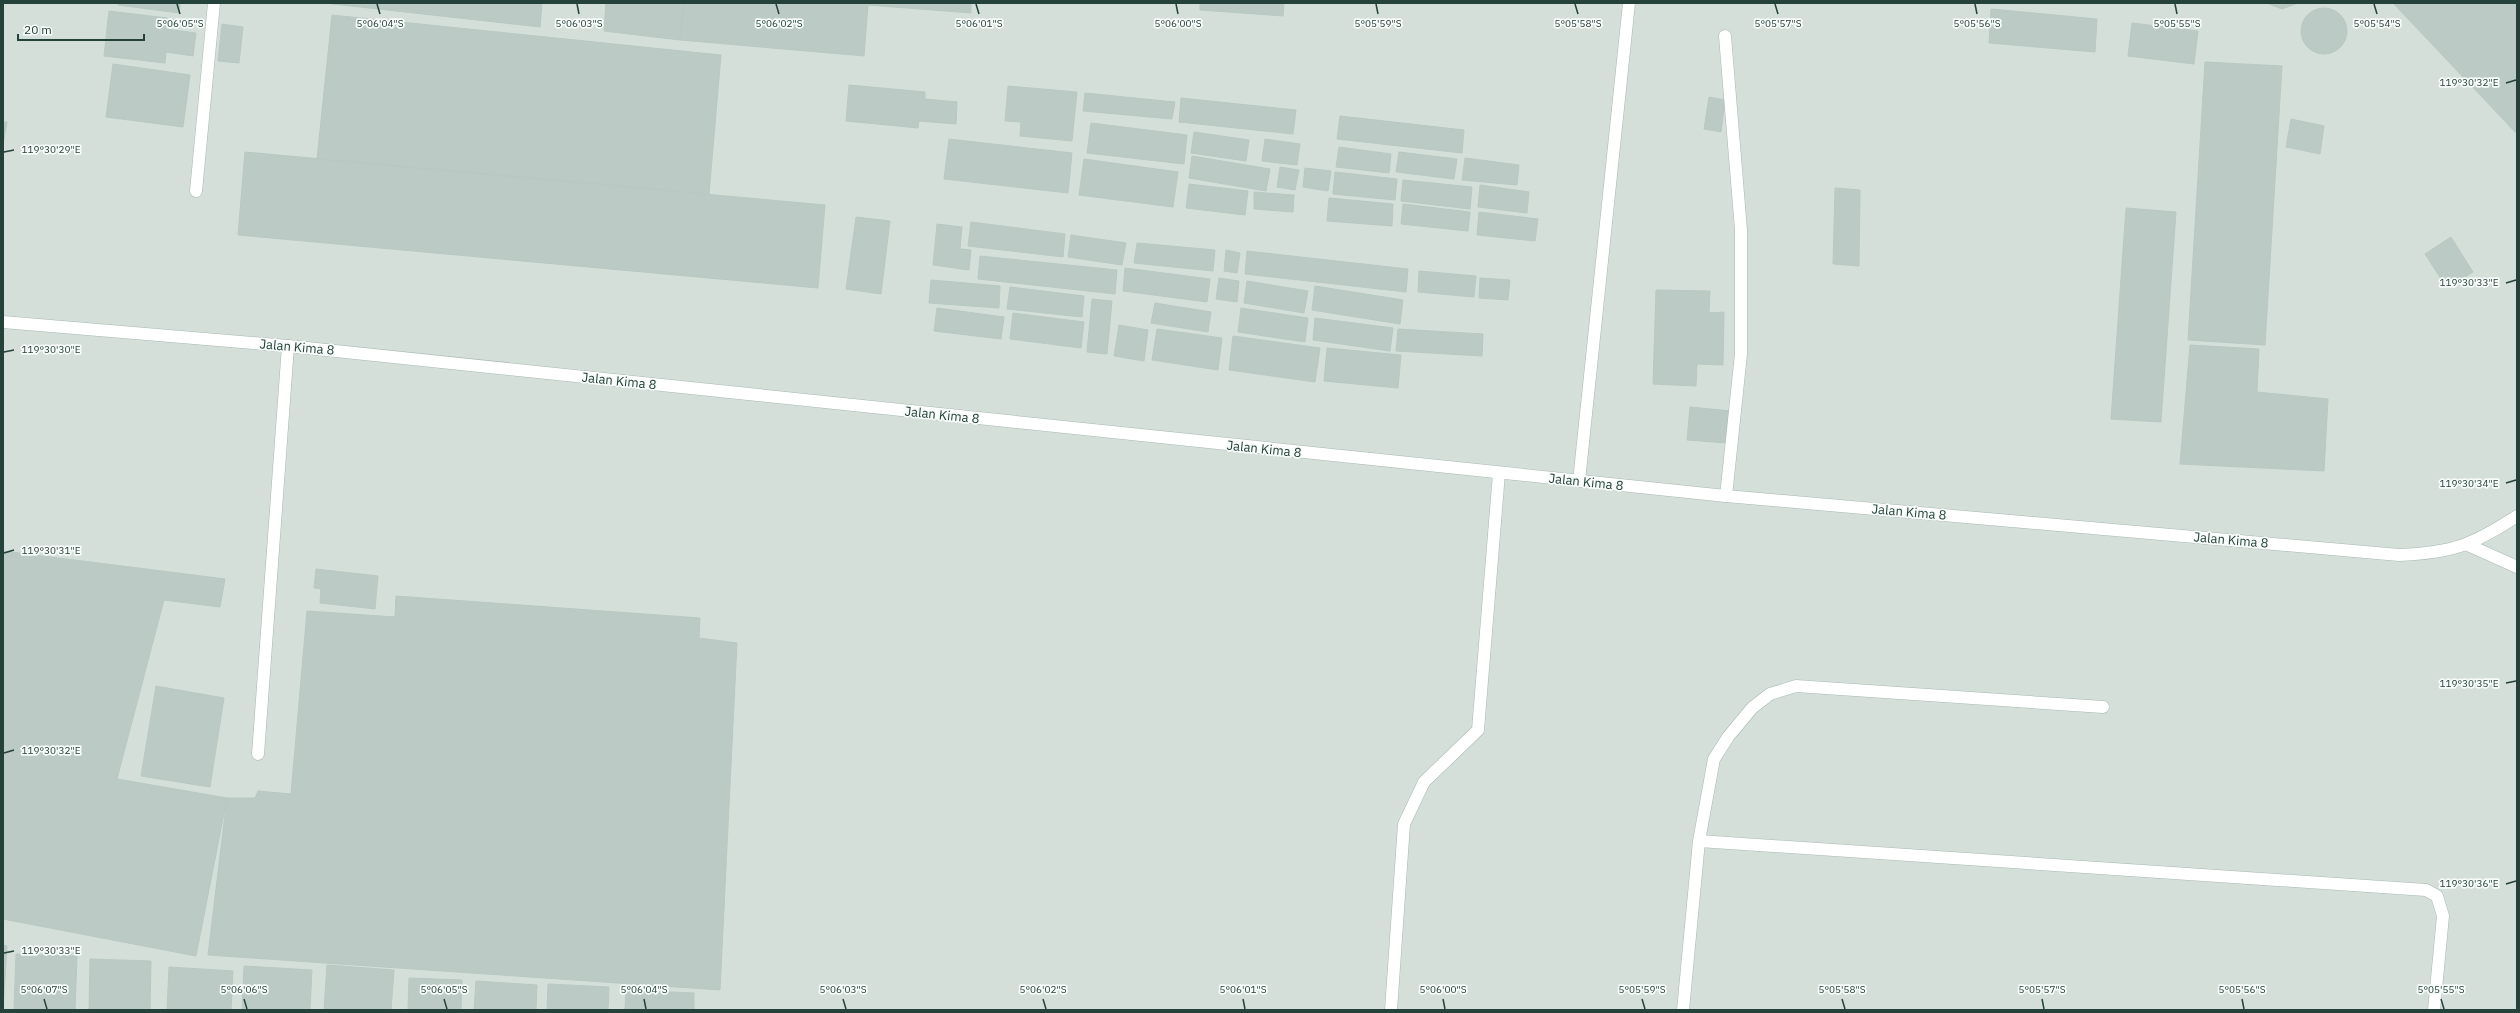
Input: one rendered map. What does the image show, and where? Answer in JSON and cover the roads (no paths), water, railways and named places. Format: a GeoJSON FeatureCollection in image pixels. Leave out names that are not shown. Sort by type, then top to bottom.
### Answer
{"type":"FeatureCollection","features":[{"type":"Feature","properties":{"kind":"street"},"geometry":{"type":"LineString","coordinates":[[196,191],[214,3]]}},
{"type":"Feature","properties":{"kind":"street"},"geometry":{"type":"LineString","coordinates":[[1579,481],[1629,3]]}},
{"type":"Feature","properties":{"kind":"street"},"geometry":{"type":"LineString","coordinates":[[1724,36],[1741,230],[1741,354],[1726,496]]}},
{"type":"Feature","properties":{"kind":"street","name":"Jalan Kima 8"},"geometry":{"type":"LineString","coordinates":[[3,322],[288,346],[1726,496],[2399,555],[2435,554],[2468,545],[2517,516]]}},
{"type":"Feature","properties":{"kind":"street"},"geometry":{"type":"LineString","coordinates":[[258,754],[288,346]]}},
{"type":"Feature","properties":{"kind":"street"},"geometry":{"type":"LineString","coordinates":[[1391,1010],[1404,824],[1424,782],[1478,730],[1499,473]]}},
{"type":"Feature","properties":{"kind":"street"},"geometry":{"type":"LineString","coordinates":[[2468,545],[2517,567]]}},
{"type":"Feature","properties":{"kind":"street"},"geometry":{"type":"LineString","coordinates":[[1683,1010],[1699,841],[1714,759],[1728,737],[1752,708],[1770,694],[1796,686],[2103,707]]}},
{"type":"Feature","properties":{"kind":"street"},"geometry":{"type":"LineString","coordinates":[[1699,841],[2426,890],[2437,896],[2443,916],[2434,1010]]}}]}
